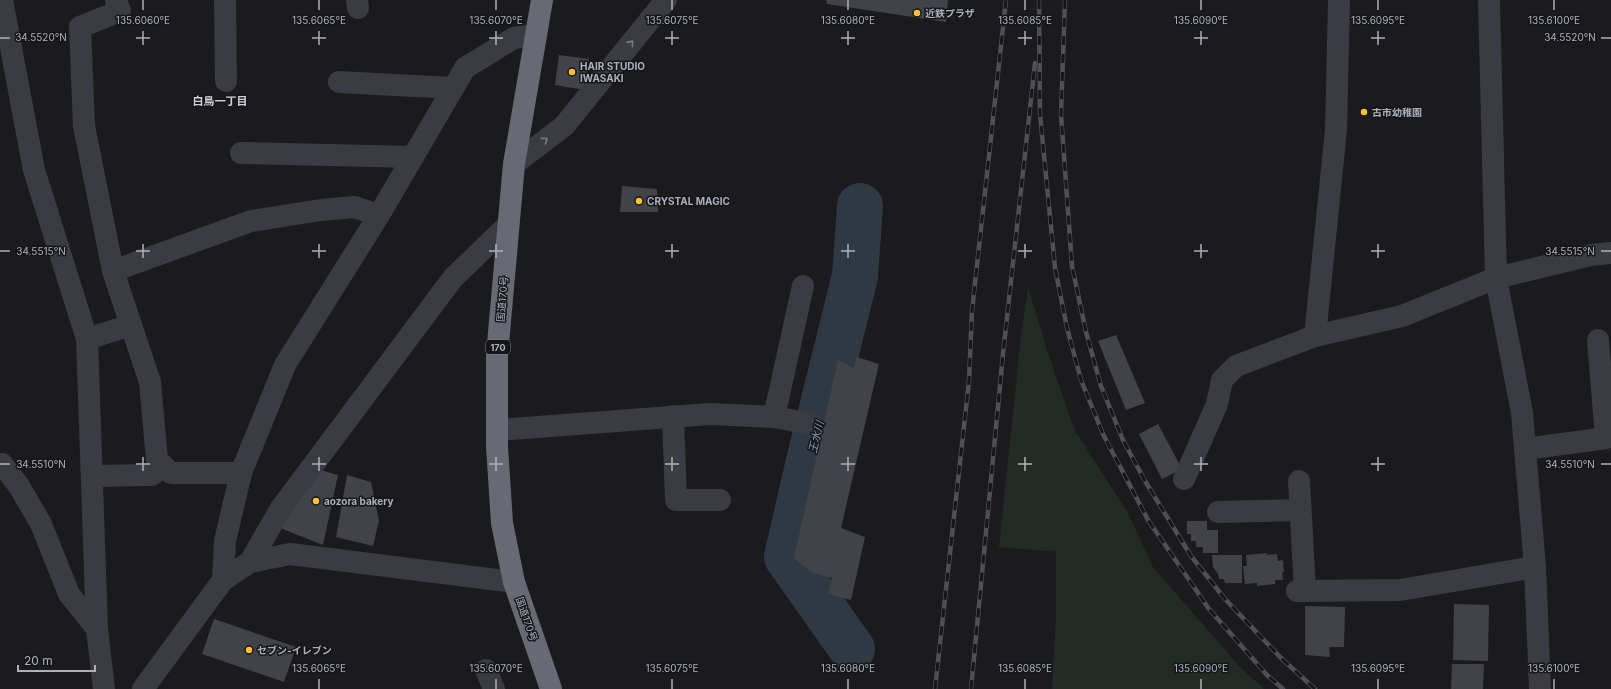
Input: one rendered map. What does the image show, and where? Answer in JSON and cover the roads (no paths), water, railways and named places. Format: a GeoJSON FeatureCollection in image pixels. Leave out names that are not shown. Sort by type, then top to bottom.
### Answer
{"type":"FeatureCollection","features":[{"type":"Feature","properties":{"kind":"highway","name":"国道170号"},"geometry":{"type":"LineString","coordinates":[[542,0],[514,164],[497,355],[497,430],[502,523],[514,582],[551,689]]}},
{"type":"Feature","properties":{"kind":"street"},"geometry":{"type":"LineString","coordinates":[[2,0],[34,170],[87,339],[97,629],[104,689]]}},
{"type":"Feature","properties":{"kind":"street"},"geometry":{"type":"LineString","coordinates":[[116,0],[120,11],[80,27],[84,126],[113,271],[150,382],[157,460],[171,473],[240,472]]}},
{"type":"Feature","properties":{"kind":"street"},"geometry":{"type":"LineString","coordinates":[[225,0],[226,81]]}},
{"type":"Feature","properties":{"kind":"street"},"geometry":{"type":"LineString","coordinates":[[514,164],[564,126],[666,0]]}},
{"type":"Feature","properties":{"kind":"street"},"geometry":{"type":"LineString","coordinates":[[1315,336],[1336,130],[1339,0]]}},
{"type":"Feature","properties":{"kind":"street"},"geometry":{"type":"LineString","coordinates":[[1489,0],[1496,278],[1522,413],[1535,567],[1540,689]]}},
{"type":"Feature","properties":{"kind":"street"},"geometry":{"type":"LineString","coordinates":[[222,580],[225,541],[240,472],[285,365],[379,215],[465,68],[514,38],[536,35]]}},
{"type":"Feature","properties":{"kind":"street"},"geometry":{"type":"LineString","coordinates":[[339,82],[453,88]]}},
{"type":"Feature","properties":{"kind":"street"},"geometry":{"type":"LineString","coordinates":[[240,153],[413,156]]}},
{"type":"Feature","properties":{"kind":"street"},"geometry":{"type":"LineString","coordinates":[[113,271],[252,221],[321,210],[354,207],[379,215]]}},
{"type":"Feature","properties":{"kind":"street"},"geometry":{"type":"LineString","coordinates":[[250,562],[281,508],[453,278],[508,225]]}},
{"type":"Feature","properties":{"kind":"street"},"geometry":{"type":"LineString","coordinates":[[1184,479],[1216,404],[1222,380],[1236,366],[1315,336],[1402,316],[1496,278],[1591,256],[1611,253]]}},
{"type":"Feature","properties":{"kind":"street"},"geometry":{"type":"LineString","coordinates":[[774,417],[803,286]]}},
{"type":"Feature","properties":{"kind":"street"},"geometry":{"type":"LineString","coordinates":[[87,339],[131,325]]}},
{"type":"Feature","properties":{"kind":"street"},"geometry":{"type":"LineString","coordinates":[[1525,449],[1606,438],[1598,340]]}},
{"type":"Feature","properties":{"kind":"street"},"geometry":{"type":"LineString","coordinates":[[497,430],[710,414],[774,417],[812,424]]}},
{"type":"Feature","properties":{"kind":"street"},"geometry":{"type":"LineString","coordinates":[[673,416],[676,500],[720,500]]}},
{"type":"Feature","properties":{"kind":"street"},"geometry":{"type":"LineString","coordinates":[[2,464],[19,486],[41,524],[69,594],[97,629]]}},
{"type":"Feature","properties":{"kind":"street"},"geometry":{"type":"LineString","coordinates":[[92,476],[152,475],[163,466]]}},
{"type":"Feature","properties":{"kind":"street"},"geometry":{"type":"LineString","coordinates":[[1299,482],[1301,591],[1400,590],[1535,567]]}},
{"type":"Feature","properties":{"kind":"street"},"geometry":{"type":"LineString","coordinates":[[1218,512],[1300,510]]}},
{"type":"Feature","properties":{"kind":"street"},"geometry":{"type":"LineString","coordinates":[[143,689],[222,580],[250,562],[290,554],[514,582]]}},
{"type":"Feature","properties":{"kind":"waterway","name":"王水川"},"geometry":{"type":"LineString","coordinates":[[852,649],[787,557],[855,276],[860,206]]}},
{"type":"Feature","properties":{"kind":"railway"},"geometry":{"type":"LineString","coordinates":[[935,689],[969,381],[972,311],[1006,0]]}},
{"type":"Feature","properties":{"kind":"railway"},"geometry":{"type":"LineString","coordinates":[[1039,0],[1040,114],[1055,268],[1067,328],[1081,380],[1103,434],[1148,520],[1209,609],[1267,675],[1283,689]]}},
{"type":"Feature","properties":{"kind":"railway"},"geometry":{"type":"LineString","coordinates":[[1065,0],[1061,115],[1072,266],[1086,332],[1101,386],[1123,440],[1145,481],[1191,556],[1225,599],[1282,659],[1315,689]]}},
{"type":"Feature","properties":{"kind":"railway"},"geometry":{"type":"LineString","coordinates":[[971,689],[1003,354],[1035,63]]}},
{"type":"Feature","properties":{"kind":"place","name":"近鉄プラザ"},"geometry":{"type":"Point","coordinates":[917,13]}},
{"type":"Feature","properties":{"kind":"place","name":"HAIR STUDIO IWASAKI"},"geometry":{"type":"Point","coordinates":[572,72]}},
{"type":"Feature","properties":{"kind":"place","name":"古市幼稚園"},"geometry":{"type":"Point","coordinates":[1364,112]}},
{"type":"Feature","properties":{"kind":"place","name":"CRYSTAL MAGIC"},"geometry":{"type":"Point","coordinates":[639,201]}},
{"type":"Feature","properties":{"kind":"place","name":"aozora bakery"},"geometry":{"type":"Point","coordinates":[316,501]}},
{"type":"Feature","properties":{"kind":"place","name":"セブン-イレブン"},"geometry":{"type":"Point","coordinates":[249,650]}},
{"type":"Feature","properties":{"kind":"district","name":"白鳥一丁目"},"geometry":{"type":"Point","coordinates":[220,101]}}]}
